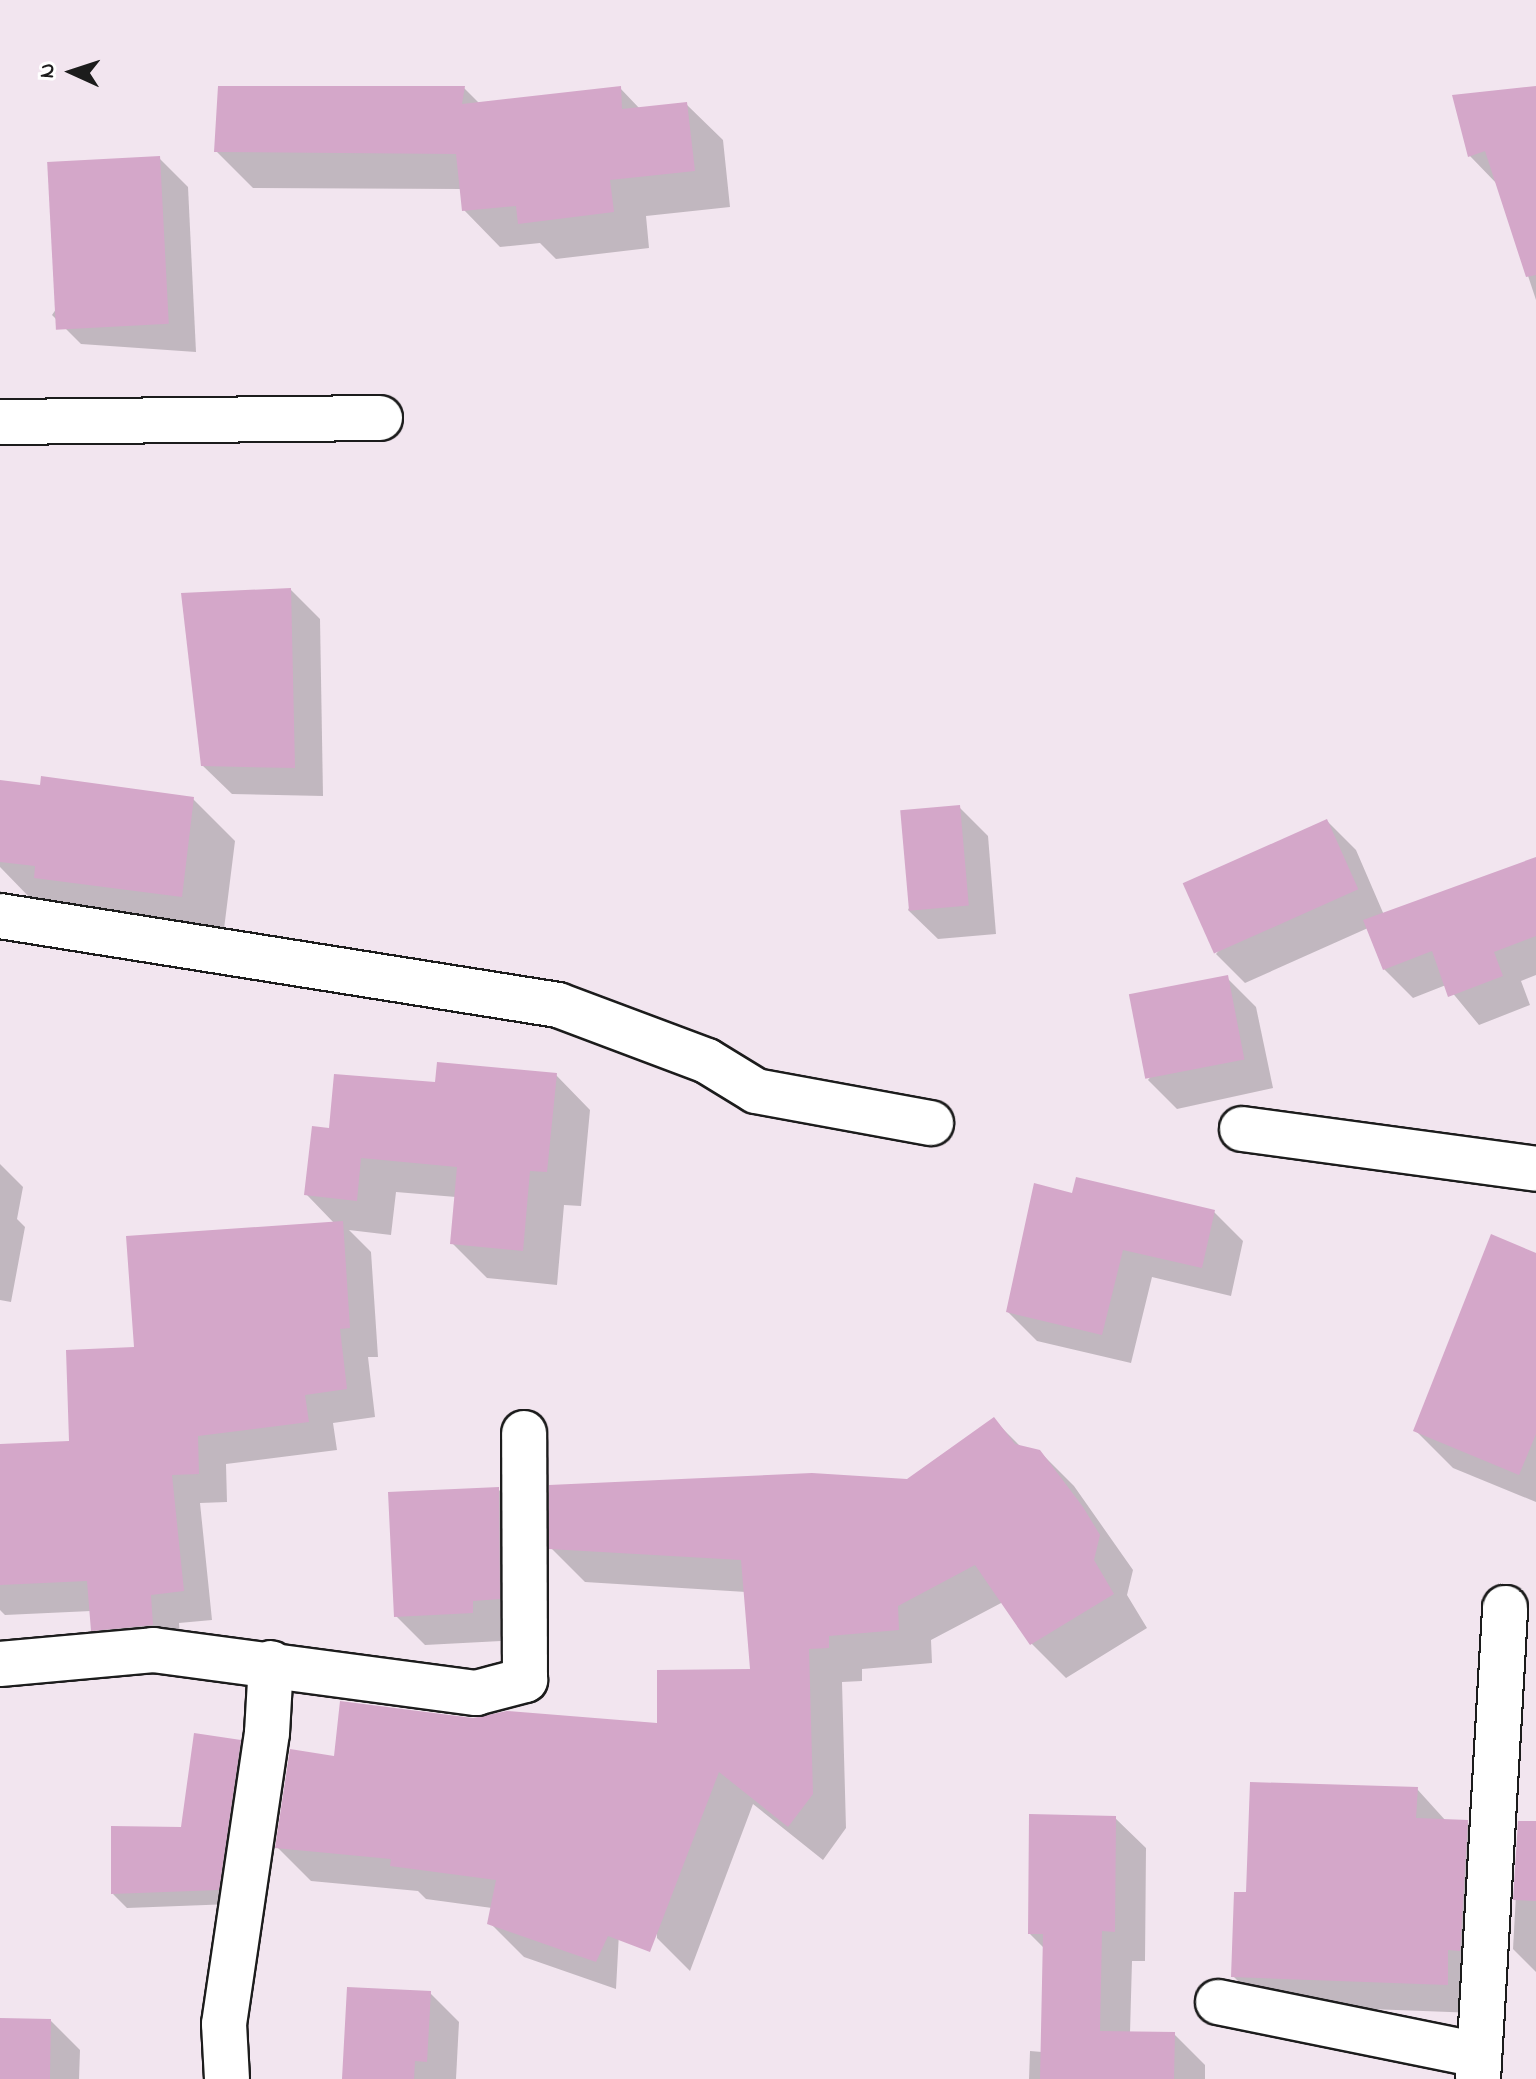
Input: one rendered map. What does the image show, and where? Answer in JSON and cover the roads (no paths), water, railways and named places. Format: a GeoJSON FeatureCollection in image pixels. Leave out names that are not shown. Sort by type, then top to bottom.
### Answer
{"type":"FeatureCollection","features":[{"type":"Feature","properties":{"kind":"street"},"geometry":{"type":"LineString","coordinates":[[0,422],[380,418]]}},
{"type":"Feature","properties":{"kind":"street"},"geometry":{"type":"LineString","coordinates":[[0,916],[558,1005],[707,1061],[756,1091],[931,1123]]}},
{"type":"Feature","properties":{"kind":"street"},"geometry":{"type":"LineString","coordinates":[[1242,1129],[1536,1169]]}},
{"type":"Feature","properties":{"kind":"street"},"geometry":{"type":"LineString","coordinates":[[0,1664],[153,1650],[271,1663],[476,1693],[525,1680],[524,1433]]}},
{"type":"Feature","properties":{"kind":"street"},"geometry":{"type":"LineString","coordinates":[[1218,2002],[1478,2067],[1505,1608]]}},
{"type":"Feature","properties":{"kind":"street"},"geometry":{"type":"LineString","coordinates":[[227,2079],[224,2024],[267,1733],[271,1663]]}}]}
